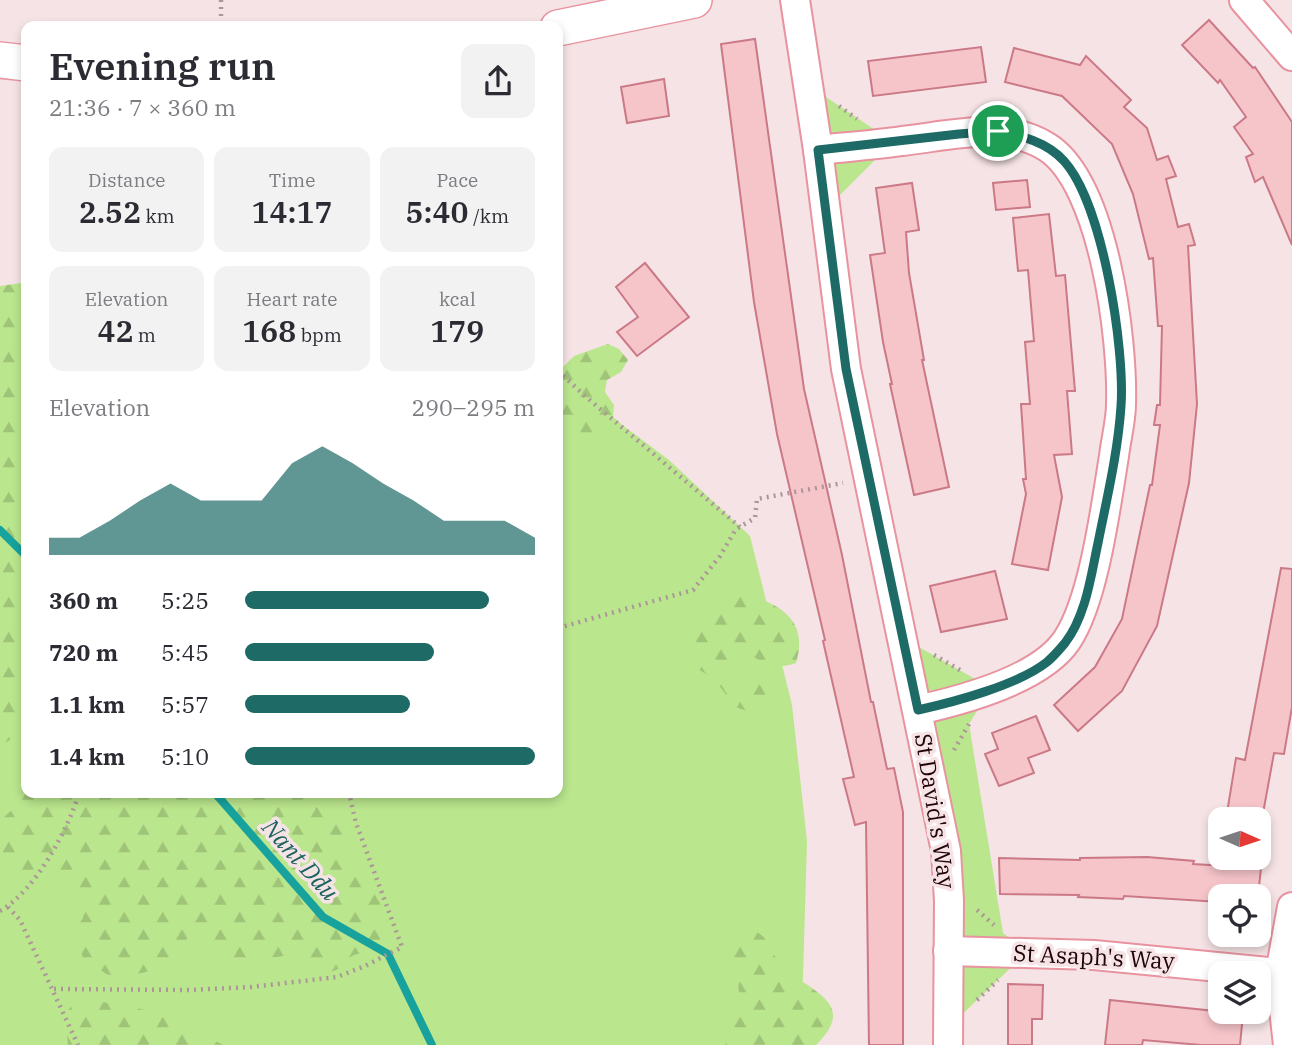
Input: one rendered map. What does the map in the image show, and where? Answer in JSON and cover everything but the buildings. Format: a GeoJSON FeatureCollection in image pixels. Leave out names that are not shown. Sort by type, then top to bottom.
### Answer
{"type":"FeatureCollection","features":[{"type":"Feature","properties":{"kind":"street"},"geometry":{"type":"LineString","coordinates":[[563,27],[694,0]]}},
{"type":"Feature","properties":{"kind":"street","name":"St David's Way"},"geometry":{"type":"LineString","coordinates":[[795,0],[818,150],[846,369],[946,851],[949,901],[948,1045]]}},
{"type":"Feature","properties":{"kind":"street"},"geometry":{"type":"LineString","coordinates":[[1244,0],[1292,55]]}},
{"type":"Feature","properties":{"kind":"street"},"geometry":{"type":"LineString","coordinates":[[0,60],[21,62]]}},
{"type":"Feature","properties":{"kind":"street"},"geometry":{"type":"LineString","coordinates":[[818,150],[998,131],[1026,137],[1047,147],[1065,161],[1080,187],[1097,232],[1112,290],[1121,363],[1121,407],[1106,501],[1080,615],[1048,662],[1029,673],[991,688],[918,710]]}},
{"type":"Feature","properties":{"kind":"street"},"geometry":{"type":"LineString","coordinates":[[1288,1045],[1280,973],[1292,907]]}},
{"type":"Feature","properties":{"kind":"street","name":"St Asaph's Way"},"geometry":{"type":"LineString","coordinates":[[948,951],[1121,956],[1280,973]]}},
{"type":"Feature","properties":{"kind":"path"},"geometry":{"type":"LineString","coordinates":[[221,0],[221,21]]}},
{"type":"Feature","properties":{"kind":"path"},"geometry":{"type":"LineString","coordinates":[[563,376],[740,527]]}},
{"type":"Feature","properties":{"kind":"path"},"geometry":{"type":"LineString","coordinates":[[563,627],[693,590],[720,556],[736,529],[755,518],[757,499],[868,479]]}},
{"type":"Feature","properties":{"kind":"path"},"geometry":{"type":"LineString","coordinates":[[0,911],[8,907],[33,880],[54,851],[72,817],[78,798]]}},
{"type":"Feature","properties":{"kind":"path"},"geometry":{"type":"LineString","coordinates":[[54,989],[251,987],[337,977],[401,947],[356,823],[350,798]]}},
{"type":"Feature","properties":{"kind":"path"},"geometry":{"type":"LineString","coordinates":[[8,907],[20,920],[78,1045]]}},
{"type":"Feature","properties":{"kind":"green space"},"geometry":{"type":"Polygon","coordinates":[[[808,85],[893,142],[825,210],[808,85]]]}},
{"type":"Feature","properties":{"kind":"green space"},"geometry":{"type":"Polygon","coordinates":[[[21,283],[21,733],[0,746],[0,286],[21,283]]]}},
{"type":"Feature","properties":{"kind":"green space"},"geometry":{"type":"Polygon","coordinates":[[[608,344],[619,349],[628,360],[621,372],[607,380],[605,392],[614,405],[613,417],[621,424],[596,441],[582,440],[563,426],[563,367],[574,356],[608,344]]]}},
{"type":"Feature","properties":{"kind":"green space"},"geometry":{"type":"Polygon","coordinates":[[[563,372],[621,424],[669,460],[750,536],[792,705],[807,841],[801,1045],[0,1045],[0,672],[21,656],[21,798],[563,798],[563,372]]]}},
{"type":"Feature","properties":{"kind":"green space"},"geometry":{"type":"Polygon","coordinates":[[[743,594],[779,608],[795,625],[798,635],[796,663],[779,667],[746,655],[735,662],[730,674],[734,682],[757,681],[770,684],[771,695],[759,711],[747,711],[732,706],[717,684],[696,668],[691,644],[702,630],[713,625],[719,606],[729,595],[743,594]]]}},
{"type":"Feature","properties":{"kind":"green space"},"geometry":{"type":"Polygon","coordinates":[[[903,638],[991,688],[969,724],[1003,933],[1027,952],[948,1028],[948,951],[903,638]]]}},
{"type":"Feature","properties":{"kind":"green space"},"geometry":{"type":"Polygon","coordinates":[[[21,798],[319,798],[343,825],[350,842],[345,862],[377,891],[388,922],[387,939],[378,951],[355,955],[336,970],[322,973],[304,967],[287,955],[228,961],[216,951],[205,935],[192,934],[174,957],[158,968],[113,978],[84,960],[73,933],[83,918],[82,899],[65,883],[49,876],[33,880],[4,870],[0,873],[0,821],[21,798]]]}},
{"type":"Feature","properties":{"kind":"green space"},"geometry":{"type":"Polygon","coordinates":[[[738,926],[764,937],[785,968],[817,992],[832,1009],[833,1019],[828,1031],[816,1045],[725,1045],[734,1026],[739,1000],[728,943],[729,932],[738,926]]]}},
{"type":"Feature","properties":{"kind":"green space"},"geometry":{"type":"Polygon","coordinates":[[[89,1000],[165,1015],[224,1045],[68,1045],[65,1014],[73,1004],[89,1000]]]}},
{"type":"Feature","properties":{"kind":"waterway","name":"Nant Ddu"},"geometry":{"type":"LineString","coordinates":[[0,530],[21,551]]}},
{"type":"Feature","properties":{"kind":"waterway","name":"Nant Ddu"},"geometry":{"type":"LineString","coordinates":[[219,798],[323,917],[388,954],[432,1045]]}},
{"type":"Feature","properties":{"kind":"route"},"geometry":{"type":"LineString","coordinates":[[998,131],[1026,137],[1047,147],[1065,161],[1080,187],[1097,232],[1112,290],[1121,363],[1121,407],[1094,559],[1080,615],[1067,641],[1048,662],[1020,678],[918,710],[846,369],[818,150],[998,131]]}}]}
